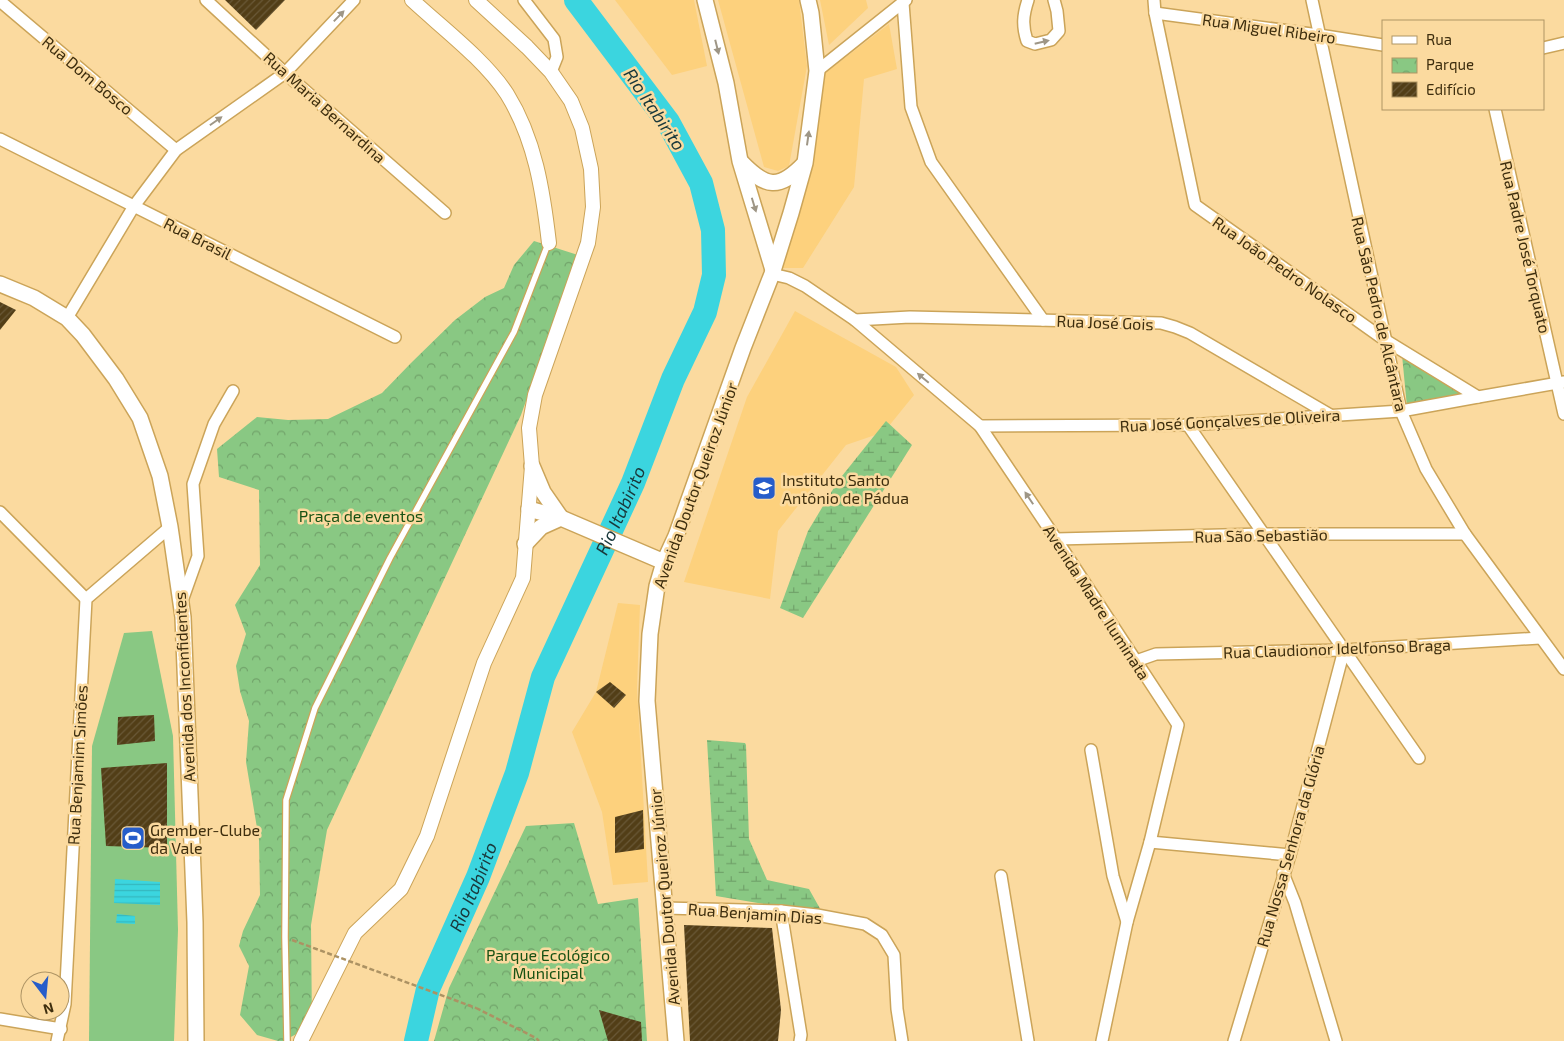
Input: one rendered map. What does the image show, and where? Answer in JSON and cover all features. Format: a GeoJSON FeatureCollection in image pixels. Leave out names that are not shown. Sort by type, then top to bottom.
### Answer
{"type":"FeatureCollection","features":[{"type":"Feature","properties":{"kind":"main road"},"geometry":{"type":"LineString","coordinates":[[705,0],[726,83],[740,161],[773,272]]}},
{"type":"Feature","properties":{"kind":"main road","name":"Avenida Doutor Queiroz Júnior"},"geometry":{"type":"LineString","coordinates":[[676,1041],[647,701],[650,634],[657,586],[664,562],[676,536],[743,348],[773,272],[805,163],[817,71],[808,0]]}},
{"type":"Feature","properties":{"kind":"main road"},"geometry":{"type":"LineString","coordinates":[[740,161],[760,180],[771,183],[782,181],[792,176],[805,163]]}},
{"type":"Feature","properties":{"kind":"main road","name":"Avenida dos Inconfidentes"},"geometry":{"type":"LineString","coordinates":[[0,284],[34,298],[67,318],[83,335],[116,379],[140,418],[160,476],[170,527],[183,617],[195,922],[196,1041]]}},
{"type":"Feature","properties":{"kind":"main road"},"geometry":{"type":"LineString","coordinates":[[532,466],[543,492],[566,520]]}},
{"type":"Feature","properties":{"kind":"main road"},"geometry":{"type":"LineString","coordinates":[[529,509],[566,520],[664,562]]}},
{"type":"Feature","properties":{"kind":"main road"},"geometry":{"type":"LineString","coordinates":[[525,544],[540,528],[566,520]]}},
{"type":"Feature","properties":{"kind":"street","name":"Rua Maria Bernardina"},"geometry":{"type":"LineString","coordinates":[[206,0],[285,73],[444,213]]}},
{"type":"Feature","properties":{"kind":"street"},"geometry":{"type":"LineString","coordinates":[[67,318],[134,206],[176,150],[285,73],[354,0]]}},
{"type":"Feature","properties":{"kind":"street"},"geometry":{"type":"LineString","coordinates":[[412,0],[473,56],[506,93],[524,126],[536,164],[543,197],[549,243]]}},
{"type":"Feature","properties":{"kind":"street"},"geometry":{"type":"LineString","coordinates":[[300,1041],[355,933],[401,889],[427,836],[484,663],[523,578],[532,466],[529,428],[535,395],[588,243],[593,207],[592,169],[582,128],[571,101],[551,72],[476,0]]}},
{"type":"Feature","properties":{"kind":"street"},"geometry":{"type":"LineString","coordinates":[[524,0],[554,39],[557,57],[551,72]]}},
{"type":"Feature","properties":{"kind":"street"},"geometry":{"type":"LineString","coordinates":[[1028,0],[1025,8],[1023,29],[1027,41],[1034,44],[1051,40],[1060,31],[1054,0]]}},
{"type":"Feature","properties":{"kind":"street","name":"Rua João Pedro Nolasco"},"geometry":{"type":"LineString","coordinates":[[1154,0],[1155,13],[1196,204],[1385,340],[1478,398]]}},
{"type":"Feature","properties":{"kind":"street","name":"Rua São Pedro de Alcântara"},"geometry":{"type":"LineString","coordinates":[[1312,0],[1401,411],[1426,469],[1465,534],[1564,669]]}},
{"type":"Feature","properties":{"kind":"street","name":"Rua Dom Bosco"},"geometry":{"type":"LineString","coordinates":[[0,1],[176,150]]}},
{"type":"Feature","properties":{"kind":"street"},"geometry":{"type":"LineString","coordinates":[[817,71],[905,1]]}},
{"type":"Feature","properties":{"kind":"street"},"geometry":{"type":"LineString","coordinates":[[905,1],[910,107],[931,162],[1043,320]]}},
{"type":"Feature","properties":{"kind":"street","name":"Rua Miguel Ribeiro"},"geometry":{"type":"LineString","coordinates":[[1155,13],[1382,45]]}},
{"type":"Feature","properties":{"kind":"street"},"geometry":{"type":"LineString","coordinates":[[1544,48],[1564,43]]}},
{"type":"Feature","properties":{"kind":"street","name":"Rua Padre José Torquato"},"geometry":{"type":"LineString","coordinates":[[1495,110],[1561,383],[1564,414]]}},
{"type":"Feature","properties":{"kind":"street","name":"Rua Brasil"},"geometry":{"type":"LineString","coordinates":[[0,139],[395,338]]}},
{"type":"Feature","properties":{"kind":"street","name":"Avenida Madre Iluminata"},"geometry":{"type":"LineString","coordinates":[[773,272],[805,286],[855,320],[980,426],[1178,725],[1150,842],[1127,922],[1102,1041]]}},
{"type":"Feature","properties":{"kind":"street","name":"Rua José Gois"},"geometry":{"type":"LineString","coordinates":[[855,320],[910,317],[1161,323],[1190,333],[1332,416]]}},
{"type":"Feature","properties":{"kind":"street"},"geometry":{"type":"LineString","coordinates":[[1478,398],[1561,383]]}},
{"type":"Feature","properties":{"kind":"street"},"geometry":{"type":"LineString","coordinates":[[181,602],[198,556],[193,484],[214,424],[234,391]]}},
{"type":"Feature","properties":{"kind":"street","name":"Rua José Gonçalves de Oliveira"},"geometry":{"type":"LineString","coordinates":[[980,426],[1188,425],[1401,411],[1478,398]]}},
{"type":"Feature","properties":{"kind":"street"},"geometry":{"type":"LineString","coordinates":[[1188,425],[1420,758]]}},
{"type":"Feature","properties":{"kind":"street"},"geometry":{"type":"LineString","coordinates":[[0,512],[86,599],[170,527]]}},
{"type":"Feature","properties":{"kind":"street","name":"Rua São Sebastião"},"geometry":{"type":"LineString","coordinates":[[1056,539],[1264,534],[1465,534]]}},
{"type":"Feature","properties":{"kind":"street","name":"Rua Benjamim Simões"},"geometry":{"type":"LineString","coordinates":[[57,1041],[61,1028],[65,994],[86,599]]}},
{"type":"Feature","properties":{"kind":"street","name":"Rua Claudionor Idelfonso Braga"},"geometry":{"type":"LineString","coordinates":[[1136,661],[1156,654],[1344,650],[1540,638]]}},
{"type":"Feature","properties":{"kind":"street","name":"Rua Nossa Senhora da Glória"},"geometry":{"type":"LineString","coordinates":[[1234,1041],[1290,855],[1344,650]]}},
{"type":"Feature","properties":{"kind":"street"},"geometry":{"type":"LineString","coordinates":[[1091,750],[1113,876],[1127,922]]}},
{"type":"Feature","properties":{"kind":"street"},"geometry":{"type":"LineString","coordinates":[[1150,842],[1290,855]]}},
{"type":"Feature","properties":{"kind":"street"},"geometry":{"type":"LineString","coordinates":[[1283,874],[1295,903],[1336,1041]]}},
{"type":"Feature","properties":{"kind":"street"},"geometry":{"type":"LineString","coordinates":[[1000,876],[1028,1041]]}},
{"type":"Feature","properties":{"kind":"street","name":"Rua Benjamin Dias"},"geometry":{"type":"LineString","coordinates":[[664,908],[781,911],[865,924],[882,935],[894,955],[897,1009],[902,1041]]}},
{"type":"Feature","properties":{"kind":"street"},"geometry":{"type":"LineString","coordinates":[[781,911],[801,1035],[800,1041]]}},
{"type":"Feature","properties":{"kind":"street"},"geometry":{"type":"LineString","coordinates":[[0,1019],[61,1028]]}},
{"type":"Feature","properties":{"kind":"lane"},"geometry":{"type":"LineString","coordinates":[[287,1041],[285,937],[286,800],[315,708],[390,558],[514,332],[549,243]]}},
{"type":"Feature","properties":{"kind":"path"},"geometry":{"type":"LineString","coordinates":[[292,940],[476,1008],[539,1041]]}},
{"type":"Feature","properties":{"kind":"shaded area"},"geometry":{"type":"Polygon","coordinates":[[[615,0],[694,0],[707,66],[672,75],[615,0]]]}},
{"type":"Feature","properties":{"kind":"shaded area"},"geometry":{"type":"Polygon","coordinates":[[[718,0],[799,0],[807,66],[789,166],[778,171],[764,167],[718,0]]]}},
{"type":"Feature","properties":{"kind":"shaded area"},"geometry":{"type":"Polygon","coordinates":[[[820,0],[866,0],[868,8],[829,45],[820,0]]]}},
{"type":"Feature","properties":{"kind":"shaded area"},"geometry":{"type":"Polygon","coordinates":[[[889,24],[897,69],[864,79],[854,187],[803,268],[780,268],[824,74],[889,24]]]}},
{"type":"Feature","properties":{"kind":"shaded area","name":"Instituto Santo Antônio de Pádua"},"geometry":{"type":"Polygon","coordinates":[[[795,311],[896,367],[914,395],[884,432],[846,445],[778,531],[770,599],[684,582],[747,397],[795,311]]]}},
{"type":"Feature","properties":{"kind":"shaded area"},"geometry":{"type":"Polygon","coordinates":[[[618,603],[640,605],[637,688],[648,882],[613,885],[602,812],[572,732],[596,692],[618,603]]]}},
{"type":"Feature","properties":{"kind":"green space","name":"Praça de eventos"},"geometry":{"type":"Polygon","coordinates":[[[534,241],[578,255],[521,415],[327,830],[311,925],[312,1026],[283,1041],[257,1035],[240,1015],[249,966],[239,946],[243,931],[260,895],[259,840],[246,762],[249,721],[240,691],[236,666],[246,634],[235,605],[260,565],[259,490],[219,477],[217,449],[257,417],[288,420],[328,419],[382,393],[455,320],[485,297],[504,288],[514,265],[534,241]]]}},
{"type":"Feature","properties":{"kind":"green space"},"geometry":{"type":"Polygon","coordinates":[[[1402,355],[1469,396],[1407,407],[1402,355]]]}},
{"type":"Feature","properties":{"kind":"green space"},"geometry":{"type":"Polygon","coordinates":[[[886,421],[912,445],[803,618],[780,608],[808,531],[838,481],[886,421]]]}},
{"type":"Feature","properties":{"kind":"green space","name":"Grember-Clube da Vale"},"geometry":{"type":"Polygon","coordinates":[[[152,631],[173,736],[178,930],[174,1041],[89,1041],[92,746],[124,633],[152,631]]]}},
{"type":"Feature","properties":{"kind":"green space"},"geometry":{"type":"Polygon","coordinates":[[[707,740],[745,743],[749,839],[767,880],[809,889],[823,914],[716,896],[707,740]]]}},
{"type":"Feature","properties":{"kind":"green space","name":"Parque Ecológico Municipal"},"geometry":{"type":"Polygon","coordinates":[[[574,823],[598,904],[638,898],[647,1041],[434,1041],[449,988],[526,826],[574,823]]]}},
{"type":"Feature","properties":{"kind":"water"},"geometry":{"type":"Polygon","coordinates":[[[115,879],[160,882],[160,905],[114,903],[115,879]]]}},
{"type":"Feature","properties":{"kind":"water"},"geometry":{"type":"Polygon","coordinates":[[[117,914],[135,916],[135,924],[116,923],[117,914]]]}},
{"type":"Feature","properties":{"kind":"building"},"geometry":{"type":"Polygon","coordinates":[[[225,0],[285,0],[256,30],[225,0]]]}},
{"type":"Feature","properties":{"kind":"building"},"geometry":{"type":"Polygon","coordinates":[[[0,302],[16,310],[0,330],[0,302]]]}},
{"type":"Feature","properties":{"kind":"building"},"geometry":{"type":"Polygon","coordinates":[[[610,682],[626,695],[614,708],[596,692],[610,682]]]}},
{"type":"Feature","properties":{"kind":"building"},"geometry":{"type":"Polygon","coordinates":[[[154,715],[155,741],[117,745],[118,717],[154,715]]]}},
{"type":"Feature","properties":{"kind":"building"},"geometry":{"type":"Polygon","coordinates":[[[167,763],[167,848],[106,846],[101,768],[167,763]]]}},
{"type":"Feature","properties":{"kind":"building"},"geometry":{"type":"Polygon","coordinates":[[[643,810],[644,849],[615,853],[615,817],[643,810]]]}},
{"type":"Feature","properties":{"kind":"building"},"geometry":{"type":"Polygon","coordinates":[[[684,925],[772,928],[781,1010],[778,1041],[690,1041],[684,925]]]}},
{"type":"Feature","properties":{"kind":"building"},"geometry":{"type":"Polygon","coordinates":[[[599,1010],[641,1022],[642,1041],[608,1041],[599,1010]]]}},
{"type":"Feature","properties":{"kind":"waterway","name":"Rio Itabirito"},"geometry":{"type":"LineString","coordinates":[[416,1041],[428,989],[478,877],[517,773],[543,677],[633,483],[673,379],[705,312],[714,275],[713,230],[701,183],[668,122],[576,0]]}},
{"type":"Feature","properties":{"kind":"place","name":"Instituto Santo Antônio de Pádua"},"geometry":{"type":"Point","coordinates":[764,488]}},
{"type":"Feature","properties":{"kind":"place","name":"Grember-Clube da Vale"},"geometry":{"type":"Point","coordinates":[133,838]}}]}
